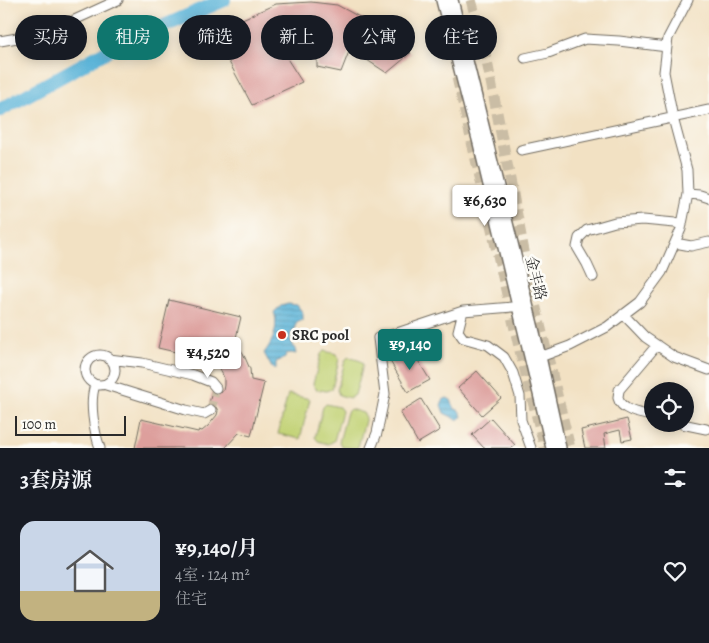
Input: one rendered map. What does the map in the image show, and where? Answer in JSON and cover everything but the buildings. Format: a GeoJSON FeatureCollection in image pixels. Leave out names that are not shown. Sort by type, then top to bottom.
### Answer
{"type":"FeatureCollection","features":[{"type":"Feature","properties":{"kind":"main road"},"geometry":{"type":"LineString","coordinates":[[442,0],[523,306],[552,448]]}},
{"type":"Feature","properties":{"kind":"main road","name":"金丰路"},"geometry":{"type":"LineString","coordinates":[[452,0],[523,306],[540,357],[560,448]]}},
{"type":"Feature","properties":{"kind":"lane"},"geometry":{"type":"LineString","coordinates":[[0,41],[46,33],[118,0]]}},
{"type":"Feature","properties":{"kind":"lane"},"geometry":{"type":"LineString","coordinates":[[540,357],[570,346],[607,327],[640,302],[662,272],[675,244],[682,224],[688,194],[687,170],[673,118],[664,72],[668,38],[686,4],[676,0]]}},
{"type":"Feature","properties":{"kind":"lane"},"geometry":{"type":"LineString","coordinates":[[525,58],[548,53],[585,39],[667,47]]}},
{"type":"Feature","properties":{"kind":"lane"},"geometry":{"type":"LineString","coordinates":[[521,150],[709,110]]}},
{"type":"Feature","properties":{"kind":"lane"},"geometry":{"type":"LineString","coordinates":[[688,194],[709,198]]}},
{"type":"Feature","properties":{"kind":"lane"},"geometry":{"type":"LineString","coordinates":[[593,278],[588,264],[577,246],[580,238],[587,230],[615,222],[643,220],[682,224]]}},
{"type":"Feature","properties":{"kind":"lane"},"geometry":{"type":"LineString","coordinates":[[675,244],[691,246],[709,242]]}},
{"type":"Feature","properties":{"kind":"lane"},"geometry":{"type":"LineString","coordinates":[[371,448],[377,433],[385,394],[378,338],[463,311],[523,306]]}},
{"type":"Feature","properties":{"kind":"lane"},"geometry":{"type":"LineString","coordinates":[[463,311],[458,331],[463,338],[488,345],[504,357],[513,373],[520,396],[520,420],[531,448]]}},
{"type":"Feature","properties":{"kind":"lane"},"geometry":{"type":"LineString","coordinates":[[623,314],[645,338],[674,357],[709,370]]}},
{"type":"Feature","properties":{"kind":"lane"},"geometry":{"type":"LineString","coordinates":[[644,414],[634,412],[623,406],[618,398],[619,390],[657,345]]}},
{"type":"Feature","properties":{"kind":"lane"},"geometry":{"type":"LineString","coordinates":[[211,410],[204,414],[106,385],[94,385],[85,375],[86,363],[94,355],[142,362],[193,375],[211,382],[216,388]]}},
{"type":"Feature","properties":{"kind":"lane"},"geometry":{"type":"LineString","coordinates":[[106,385],[115,377],[116,368],[110,358]]}},
{"type":"Feature","properties":{"kind":"lane"},"geometry":{"type":"LineString","coordinates":[[94,385],[92,392],[94,422],[100,448]]}},
{"type":"Feature","properties":{"kind":"lane"},"geometry":{"type":"LineString","coordinates":[[694,426],[706,429]]}},
{"type":"Feature","properties":{"kind":"green space"},"geometry":{"type":"Polygon","coordinates":[[[324,351],[337,354],[339,359],[332,389],[326,391],[316,389],[313,384],[321,354],[324,351]]]}},
{"type":"Feature","properties":{"kind":"green space"},"geometry":{"type":"Polygon","coordinates":[[[348,357],[361,361],[363,365],[355,395],[350,398],[339,395],[337,390],[345,361],[348,357]]]}},
{"type":"Feature","properties":{"kind":"green space"},"geometry":{"type":"Polygon","coordinates":[[[288,394],[310,399],[300,439],[278,434],[288,394]]]}},
{"type":"Feature","properties":{"kind":"green space"},"geometry":{"type":"Polygon","coordinates":[[[326,404],[339,407],[342,411],[334,441],[328,444],[318,441],[315,437],[323,407],[326,404]]]}},
{"type":"Feature","properties":{"kind":"green space"},"geometry":{"type":"Polygon","coordinates":[[[350,409],[363,413],[366,417],[358,447],[356,448],[342,447],[339,442],[347,412],[350,409]]]}},
{"type":"Feature","properties":{"kind":"water","name":"SRC pool"},"geometry":{"type":"Polygon","coordinates":[[[288,304],[297,305],[303,313],[303,320],[298,321],[295,326],[296,329],[291,333],[290,339],[296,354],[286,354],[285,358],[276,362],[276,369],[272,368],[264,353],[274,334],[276,323],[274,312],[281,306],[288,304]]]}},
{"type":"Feature","properties":{"kind":"water"},"geometry":{"type":"Polygon","coordinates":[[[447,398],[451,400],[455,409],[460,412],[462,416],[460,419],[444,413],[441,405],[443,400],[447,398]]]}},
{"type":"Feature","properties":{"kind":"waterway"},"geometry":{"type":"LineString","coordinates":[[0,110],[109,50],[224,0]]}},
{"type":"Feature","properties":{"kind":"tunnel"},"geometry":{"type":"LineString","coordinates":[[471,0],[484,46],[532,292],[570,448]]}},
{"type":"Feature","properties":{"kind":"tunnel"},"geometry":{"type":"LineString","coordinates":[[457,77],[520,351],[545,448]]}},
{"type":"Feature","properties":{"kind":"tunnel"},"geometry":{"type":"LineString","coordinates":[[211,410],[216,388]]}},
{"type":"Feature","properties":{"kind":"place","name":"SRC pool"},"geometry":{"type":"Point","coordinates":[282,335]}}]}
